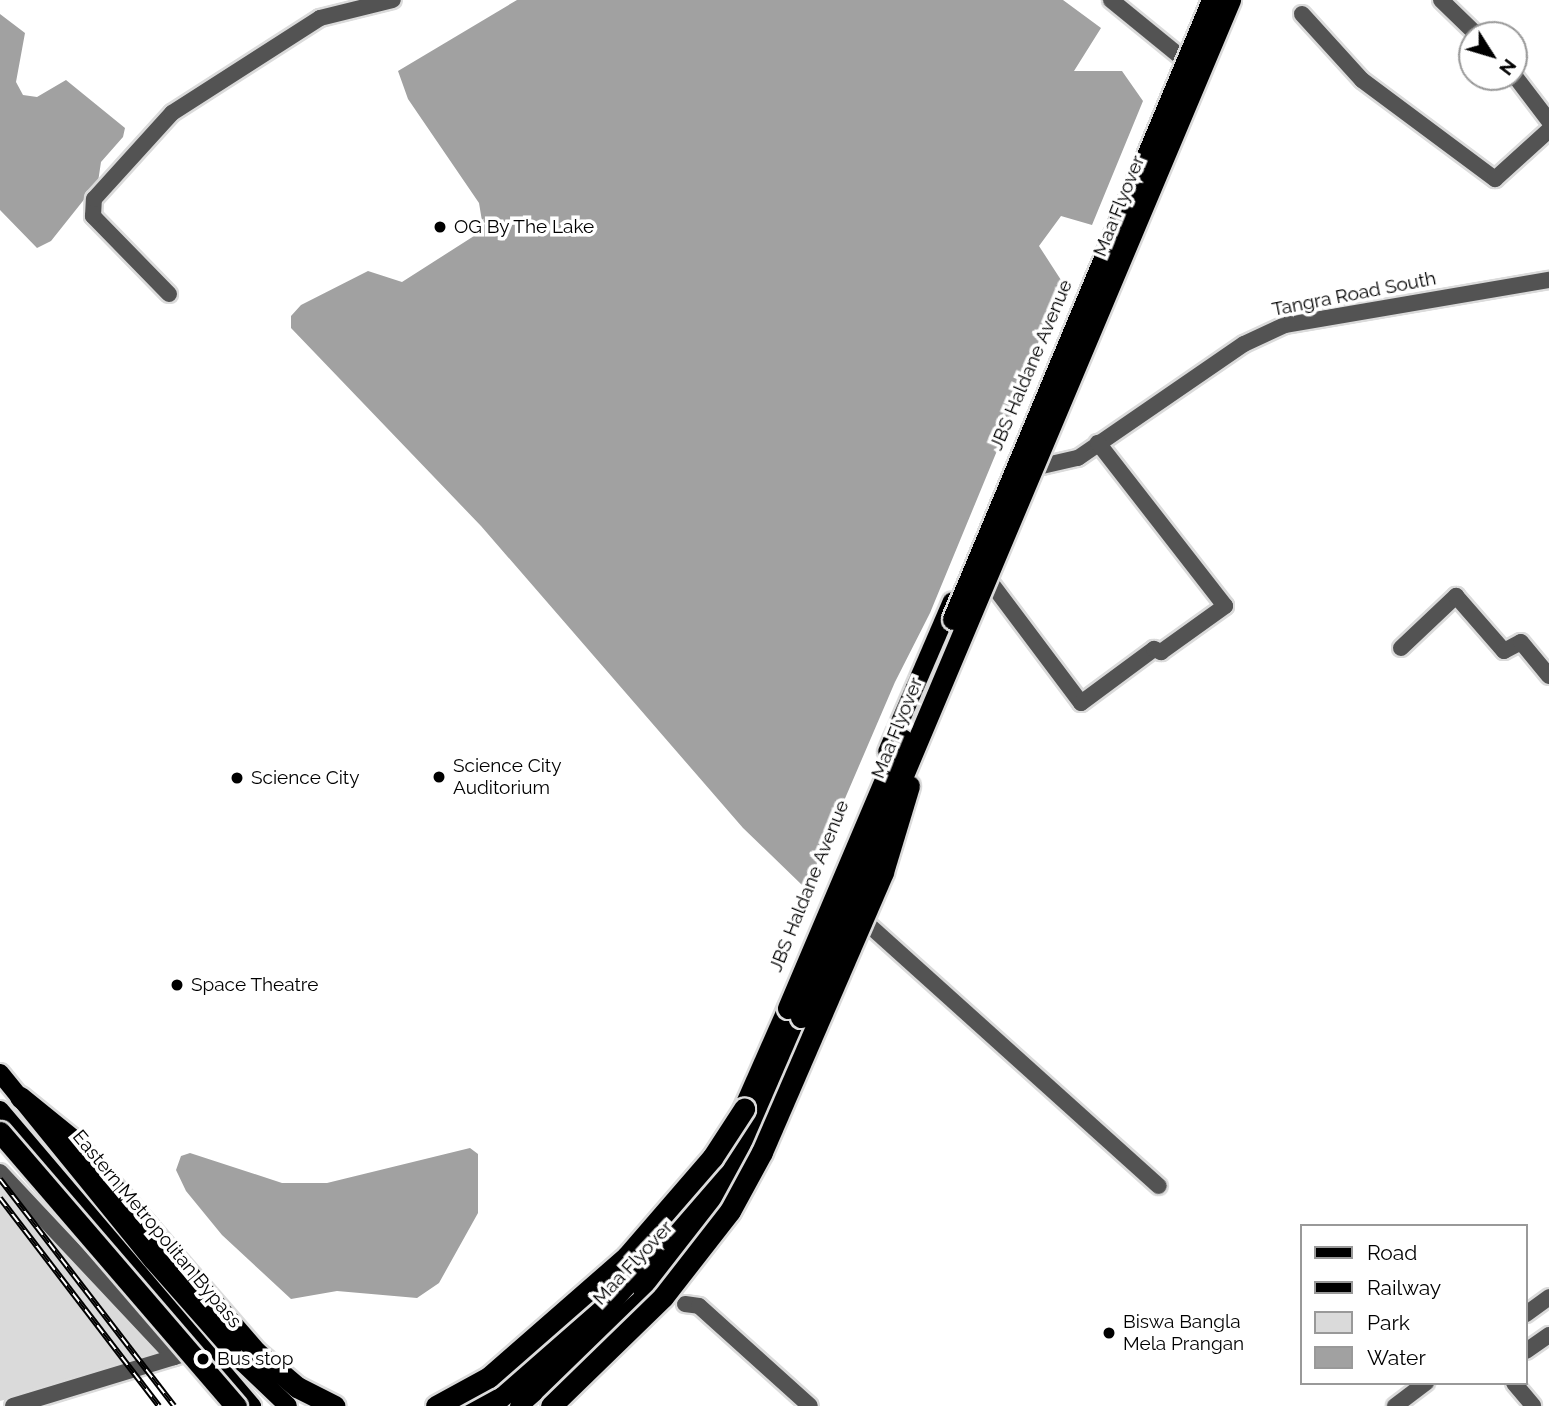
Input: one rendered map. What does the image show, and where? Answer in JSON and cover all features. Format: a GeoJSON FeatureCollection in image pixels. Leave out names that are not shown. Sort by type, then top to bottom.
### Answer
{"type":"FeatureCollection","features":[{"type":"Feature","properties":{"kind":"highway","name":"Maa Flyover"},"geometry":{"type":"LineString","coordinates":[[490,1406],[597,1314],[660,1250],[707,1181],[744,1109],[1212,0]]}},
{"type":"Feature","properties":{"kind":"highway","name":"Maa Flyover"},"geometry":{"type":"LineString","coordinates":[[508,1406],[645,1287],[672,1260],[707,1211],[775,1079],[1230,0]]}},
{"type":"Feature","properties":{"kind":"highway"},"geometry":{"type":"LineString","coordinates":[[551,1406],[682,1275],[750,1177],[894,845],[921,729]]}},
{"type":"Feature","properties":{"kind":"highway"},"geometry":{"type":"LineString","coordinates":[[20,1097],[72,1139],[256,1352],[297,1387],[335,1406]]}},
{"type":"Feature","properties":{"kind":"highway"},"geometry":{"type":"LineString","coordinates":[[436,1406],[489,1377],[627,1256],[712,1158],[744,1109]]}},
{"type":"Feature","properties":{"kind":"highway"},"geometry":{"type":"LineString","coordinates":[[0,1132],[236,1406]]}},
{"type":"Feature","properties":{"kind":"main road","name":"JBS Haldane Avenue"},"geometry":{"type":"LineString","coordinates":[[474,1406],[591,1308],[631,1268],[677,1207],[717,1141],[781,1007],[1017,455],[1205,0]]}},
{"type":"Feature","properties":{"kind":"main road"},"geometry":{"type":"LineString","coordinates":[[519,1406],[659,1285],[716,1211],[762,1125],[842,944],[991,583],[1238,0]]}},
{"type":"Feature","properties":{"kind":"main road","name":"Eastern Metropolitan Bypass"},"geometry":{"type":"LineString","coordinates":[[0,1073],[153,1262],[243,1363],[288,1406]]}},
{"type":"Feature","properties":{"kind":"main road"},"geometry":{"type":"LineString","coordinates":[[0,1110],[252,1406]]}},
{"type":"Feature","properties":{"kind":"street"},"geometry":{"type":"LineString","coordinates":[[169,294],[93,216],[94,199],[172,113],[320,18],[393,0]]}},
{"type":"Feature","properties":{"kind":"street"},"geometry":{"type":"LineString","coordinates":[[1111,0],[1181,57]]}},
{"type":"Feature","properties":{"kind":"street"},"geometry":{"type":"LineString","coordinates":[[1441,0],[1463,21]]}},
{"type":"Feature","properties":{"kind":"street"},"geometry":{"type":"LineString","coordinates":[[1302,14],[1363,80],[1494,179],[1549,130]]}},
{"type":"Feature","properties":{"kind":"street"},"geometry":{"type":"LineString","coordinates":[[1526,91],[1549,121]]}},
{"type":"Feature","properties":{"kind":"street","name":"Tangra Road South"},"geometry":{"type":"LineString","coordinates":[[1042,466],[1078,457],[1244,344],[1284,325],[1549,280]]}},
{"type":"Feature","properties":{"kind":"street"},"geometry":{"type":"LineString","coordinates":[[991,583],[1081,703],[1154,649],[1161,652],[1225,606],[1098,443]]}},
{"type":"Feature","properties":{"kind":"street"},"geometry":{"type":"LineString","coordinates":[[1017,455],[1042,466]]}},
{"type":"Feature","properties":{"kind":"street"},"geometry":{"type":"LineString","coordinates":[[1401,648],[1456,596],[1504,651],[1521,642],[1549,676]]}},
{"type":"Feature","properties":{"kind":"street"},"geometry":{"type":"LineString","coordinates":[[871,927],[1159,1186]]}},
{"type":"Feature","properties":{"kind":"street"},"geometry":{"type":"LineString","coordinates":[[0,1171],[174,1357]]}},
{"type":"Feature","properties":{"kind":"street"},"geometry":{"type":"LineString","coordinates":[[1528,1313],[1549,1297]]}},
{"type":"Feature","properties":{"kind":"street"},"geometry":{"type":"LineString","coordinates":[[794,1406],[685,1304],[699,1306],[810,1406]]}},
{"type":"Feature","properties":{"kind":"street"},"geometry":{"type":"LineString","coordinates":[[1528,1350],[1549,1335]]}},
{"type":"Feature","properties":{"kind":"street"},"geometry":{"type":"LineString","coordinates":[[13,1406],[204,1350]]}},
{"type":"Feature","properties":{"kind":"street"},"geometry":{"type":"LineString","coordinates":[[1395,1406],[1423,1385]]}},
{"type":"Feature","properties":{"kind":"street"},"geometry":{"type":"LineString","coordinates":[[1516,1385],[1533,1406]]}},
{"type":"Feature","properties":{"kind":"green space"},"geometry":{"type":"Polygon","coordinates":[[[0,1166],[160,1350],[160,1359],[0,1401],[0,1166]]]}},
{"type":"Feature","properties":{"kind":"water"},"geometry":{"type":"Polygon","coordinates":[[[517,0],[1063,0],[1101,28],[1074,71],[1122,71],[1143,101],[1092,225],[1061,216],[1039,246],[1061,280],[1013,412],[930,613],[895,682],[810,880],[802,885],[743,828],[481,526],[291,328],[291,316],[301,305],[368,271],[402,282],[474,236],[482,221],[479,203],[408,99],[398,71],[517,0]]]}},
{"type":"Feature","properties":{"kind":"water"},"geometry":{"type":"Polygon","coordinates":[[[0,14],[25,33],[16,82],[23,95],[37,97],[66,80],[125,128],[123,137],[101,162],[98,182],[51,241],[37,248],[0,210],[0,14]]]}},
{"type":"Feature","properties":{"kind":"water"},"geometry":{"type":"Polygon","coordinates":[[[470,1148],[478,1154],[478,1213],[439,1283],[417,1298],[337,1291],[291,1299],[222,1235],[186,1191],[176,1170],[181,1156],[190,1153],[282,1183],[327,1183],[470,1148]]]}},
{"type":"Feature","properties":{"kind":"railway"},"geometry":{"type":"LineString","coordinates":[[0,1179],[174,1406]]}},
{"type":"Feature","properties":{"kind":"railway"},"geometry":{"type":"LineString","coordinates":[[0,1198],[159,1406]]}},
{"type":"Feature","properties":{"kind":"place","name":"OG By The Lake"},"geometry":{"type":"Point","coordinates":[440,227]}},
{"type":"Feature","properties":{"kind":"place","name":"Science City Auditorium"},"geometry":{"type":"Point","coordinates":[439,777]}},
{"type":"Feature","properties":{"kind":"place","name":"Science City"},"geometry":{"type":"Point","coordinates":[237,778]}},
{"type":"Feature","properties":{"kind":"place","name":"Space Theatre"},"geometry":{"type":"Point","coordinates":[177,985]}},
{"type":"Feature","properties":{"kind":"place","name":"Biswa Bangla Mela Prangan"},"geometry":{"type":"Point","coordinates":[1109,1333]}},
{"type":"Feature","properties":{"kind":"place","name":"Bus stop"},"geometry":{"type":"Point","coordinates":[203,1359]}}]}
